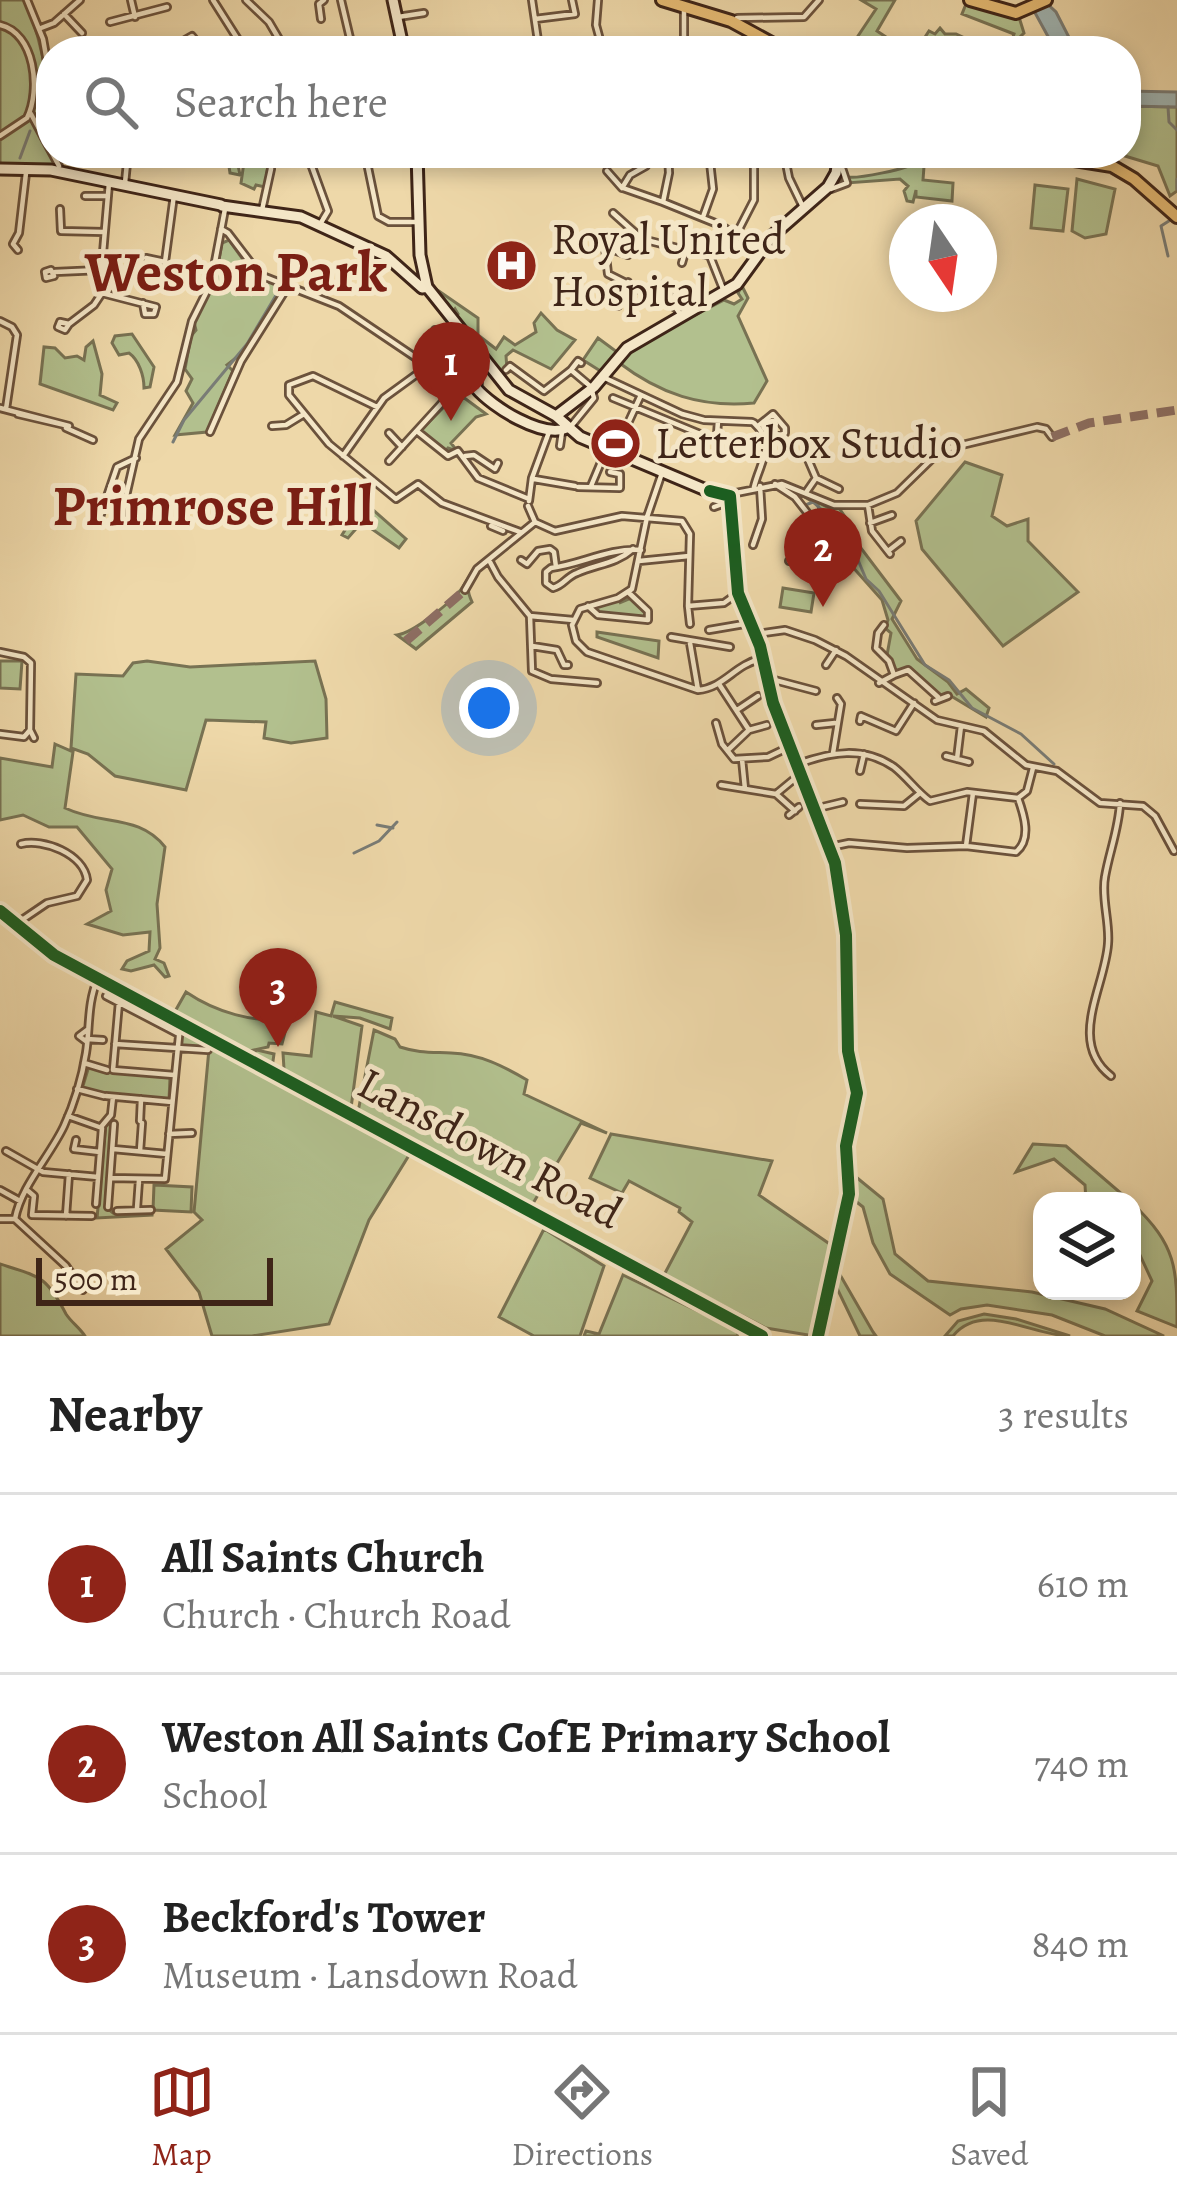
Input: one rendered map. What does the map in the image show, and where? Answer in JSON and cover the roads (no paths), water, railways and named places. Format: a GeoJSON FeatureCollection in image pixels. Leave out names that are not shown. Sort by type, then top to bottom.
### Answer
{"type":"FeatureCollection","features":[{"type":"Feature","properties":{"kind":"main road"},"geometry":{"type":"LineString","coordinates":[[662,0],[731,21],[758,36]]}},
{"type":"Feature","properties":{"kind":"main road"},"geometry":{"type":"LineString","coordinates":[[970,0],[1007,13],[1023,12],[1046,0]]}},
{"type":"Feature","properties":{"kind":"main road"},"geometry":{"type":"LineString","coordinates":[[1114,168],[1177,217]]}},
{"type":"Feature","properties":{"kind":"street"},"geometry":{"type":"LineString","coordinates":[[27,0],[41,36]]}},
{"type":"Feature","properties":{"kind":"street"},"geometry":{"type":"LineString","coordinates":[[63,0],[82,33]]}},
{"type":"Feature","properties":{"kind":"street"},"geometry":{"type":"LineString","coordinates":[[39,28],[80,0]]}},
{"type":"Feature","properties":{"kind":"street"},"geometry":{"type":"LineString","coordinates":[[131,0],[135,17]]}},
{"type":"Feature","properties":{"kind":"street"},"geometry":{"type":"LineString","coordinates":[[212,0],[235,36]]}},
{"type":"Feature","properties":{"kind":"street"},"geometry":{"type":"LineString","coordinates":[[246,0],[277,36]]}},
{"type":"Feature","properties":{"kind":"street"},"geometry":{"type":"LineString","coordinates":[[321,19],[319,4],[324,0]]}},
{"type":"Feature","properties":{"kind":"street"},"geometry":{"type":"LineString","coordinates":[[341,0],[349,36]]}},
{"type":"Feature","properties":{"kind":"street"},"geometry":{"type":"LineString","coordinates":[[393,0],[401,36]]}},
{"type":"Feature","properties":{"kind":"street"},"geometry":{"type":"LineString","coordinates":[[532,0],[537,36]]}},
{"type":"Feature","properties":{"kind":"street"},"geometry":{"type":"LineString","coordinates":[[535,19],[575,14],[572,0]]}},
{"type":"Feature","properties":{"kind":"street"},"geometry":{"type":"LineString","coordinates":[[598,0],[599,36]]}},
{"type":"Feature","properties":{"kind":"street"},"geometry":{"type":"LineString","coordinates":[[731,21],[804,16],[819,0]]}},
{"type":"Feature","properties":{"kind":"street"},"geometry":{"type":"LineString","coordinates":[[110,22],[167,7]]}},
{"type":"Feature","properties":{"kind":"street"},"geometry":{"type":"LineString","coordinates":[[683,36],[684,7]]}},
{"type":"Feature","properties":{"kind":"street"},"geometry":{"type":"LineString","coordinates":[[398,17],[424,13]]}},
{"type":"Feature","properties":{"kind":"street"},"geometry":{"type":"LineString","coordinates":[[0,25],[16,31],[27,47],[33,98],[23,122],[0,136]]}},
{"type":"Feature","properties":{"kind":"street"},"geometry":{"type":"LineString","coordinates":[[30,113],[36,125]]}},
{"type":"Feature","properties":{"kind":"street"},"geometry":{"type":"LineString","coordinates":[[4,244],[15,247],[20,232],[27,168]]}},
{"type":"Feature","properties":{"kind":"street"},"geometry":{"type":"LineString","coordinates":[[125,185],[127,168]]}},
{"type":"Feature","properties":{"kind":"street"},"geometry":{"type":"LineString","coordinates":[[262,210],[272,168]]}},
{"type":"Feature","properties":{"kind":"street"},"geometry":{"type":"LineString","coordinates":[[312,168],[328,211],[319,226]]}},
{"type":"Feature","properties":{"kind":"street"},"geometry":{"type":"LineString","coordinates":[[368,168],[378,216],[389,222],[419,222]]}},
{"type":"Feature","properties":{"kind":"street"},"geometry":{"type":"LineString","coordinates":[[417,168],[427,287],[476,352],[480,380]]}},
{"type":"Feature","properties":{"kind":"street"},"geometry":{"type":"LineString","coordinates":[[622,188],[627,177],[642,168]]}},
{"type":"Feature","properties":{"kind":"street"},"geometry":{"type":"LineString","coordinates":[[663,202],[669,168]]}},
{"type":"Feature","properties":{"kind":"street"},"geometry":{"type":"LineString","coordinates":[[703,217],[713,189],[711,168]]}},
{"type":"Feature","properties":{"kind":"street"},"geometry":{"type":"LineString","coordinates":[[736,235],[754,200],[754,168]]}},
{"type":"Feature","properties":{"kind":"street"},"geometry":{"type":"LineString","coordinates":[[787,168],[803,207]]}},
{"type":"Feature","properties":{"kind":"street"},"geometry":{"type":"LineString","coordinates":[[556,416],[591,389],[627,348],[727,293],[746,275],[760,251],[826,189],[835,168]]}},
{"type":"Feature","properties":{"kind":"street"},"geometry":{"type":"LineString","coordinates":[[0,169],[58,169],[222,206],[292,214],[386,256],[422,288],[427,287]]}},
{"type":"Feature","properties":{"kind":"street"},"geometry":{"type":"LineString","coordinates":[[607,171],[622,188],[703,217],[760,251]]}},
{"type":"Feature","properties":{"kind":"street"},"geometry":{"type":"LineString","coordinates":[[68,324],[102,293],[109,183]]}},
{"type":"Feature","properties":{"kind":"street"},"geometry":{"type":"LineString","coordinates":[[146,258],[165,262],[174,195]]}},
{"type":"Feature","properties":{"kind":"street"},"geometry":{"type":"LineString","coordinates":[[85,196],[108,196]]}},
{"type":"Feature","properties":{"kind":"street"},"geometry":{"type":"LineString","coordinates":[[121,518],[139,439],[180,374],[192,321],[215,268],[222,206]]}},
{"type":"Feature","properties":{"kind":"street"},"geometry":{"type":"LineString","coordinates":[[60,209],[60,232],[104,232]]}},
{"type":"Feature","properties":{"kind":"street"},"geometry":{"type":"LineString","coordinates":[[613,213],[642,238],[710,256],[716,266],[714,276],[727,293]]}},
{"type":"Feature","properties":{"kind":"street"},"geometry":{"type":"LineString","coordinates":[[642,238],[646,228]]}},
{"type":"Feature","properties":{"kind":"street"},"geometry":{"type":"LineString","coordinates":[[221,229],[260,275],[339,306],[428,366],[509,390],[556,416],[566,430]]}},
{"type":"Feature","properties":{"kind":"street"},"geometry":{"type":"LineString","coordinates":[[650,253],[653,242]]}},
{"type":"Feature","properties":{"kind":"street"},"geometry":{"type":"LineString","coordinates":[[628,255],[604,244],[607,272],[670,305],[682,317]]}},
{"type":"Feature","properties":{"kind":"street"},"geometry":{"type":"LineString","coordinates":[[682,263],[686,249]]}},
{"type":"Feature","properties":{"kind":"street"},"geometry":{"type":"LineString","coordinates":[[55,272],[100,271]]}},
{"type":"Feature","properties":{"kind":"street"},"geometry":{"type":"LineString","coordinates":[[618,306],[628,282]]}},
{"type":"Feature","properties":{"kind":"street"},"geometry":{"type":"LineString","coordinates":[[648,293],[656,282]]}},
{"type":"Feature","properties":{"kind":"street"},"geometry":{"type":"LineString","coordinates":[[210,432],[241,362],[288,286]]}},
{"type":"Feature","properties":{"kind":"street"},"geometry":{"type":"LineString","coordinates":[[670,305],[676,293],[673,289]]}},
{"type":"Feature","properties":{"kind":"street"},"geometry":{"type":"LineString","coordinates":[[102,293],[143,304]]}},
{"type":"Feature","properties":{"kind":"street"},"geometry":{"type":"LineString","coordinates":[[0,321],[17,335],[3,409],[68,424],[66,428],[93,440]]}},
{"type":"Feature","properties":{"kind":"street"},"geometry":{"type":"LineString","coordinates":[[435,330],[445,335],[506,413],[549,432],[566,430],[724,500],[738,593],[830,847],[847,940],[848,1051],[857,1093],[845,1146],[849,1194],[818,1336]]}},
{"type":"Feature","properties":{"kind":"street"},"geometry":{"type":"LineString","coordinates":[[544,391],[580,363]]}},
{"type":"Feature","properties":{"kind":"street"},"geometry":{"type":"LineString","coordinates":[[344,456],[377,407],[428,366]]}},
{"type":"Feature","properties":{"kind":"street"},"geometry":{"type":"LineString","coordinates":[[506,370],[510,366],[552,398]]}},
{"type":"Feature","properties":{"kind":"street"},"geometry":{"type":"LineString","coordinates":[[560,446],[566,430],[594,398],[571,370]]}},
{"type":"Feature","properties":{"kind":"street"},"geometry":{"type":"LineString","coordinates":[[389,460],[451,393],[452,380],[440,371]]}},
{"type":"Feature","properties":{"kind":"street"},"geometry":{"type":"LineString","coordinates":[[377,407],[310,376],[292,382],[288,390],[344,456],[396,499],[418,484],[442,503],[503,531]]}},
{"type":"Feature","properties":{"kind":"street"},"geometry":{"type":"LineString","coordinates":[[602,376],[682,414],[754,424],[773,414],[785,428],[783,435],[767,443]]}},
{"type":"Feature","properties":{"kind":"street"},"geometry":{"type":"LineString","coordinates":[[629,421],[641,395]]}},
{"type":"Feature","properties":{"kind":"street"},"geometry":{"type":"LineString","coordinates":[[613,398],[710,438],[718,434],[718,421]]}},
{"type":"Feature","properties":{"kind":"street"},"geometry":{"type":"LineString","coordinates":[[274,427],[304,414]]}},
{"type":"Feature","properties":{"kind":"street"},"geometry":{"type":"LineString","coordinates":[[753,545],[762,519],[757,486],[767,443],[754,424]]}},
{"type":"Feature","properties":{"kind":"street"},"geometry":{"type":"LineString","coordinates":[[724,500],[775,484],[807,491],[834,505],[868,505],[897,493],[944,449],[1037,427],[1052,437]]}},
{"type":"Feature","properties":{"kind":"street"},"geometry":{"type":"LineString","coordinates":[[418,432],[446,455],[458,452],[465,456],[478,478],[529,503],[535,522],[555,531],[612,517],[685,524],[690,534],[690,623]]}},
{"type":"Feature","properties":{"kind":"street"},"geometry":{"type":"LineString","coordinates":[[520,532],[549,432]]}},
{"type":"Feature","properties":{"kind":"street"},"geometry":{"type":"LineString","coordinates":[[389,433],[402,447]]}},
{"type":"Feature","properties":{"kind":"street"},"geometry":{"type":"LineString","coordinates":[[591,489],[607,448]]}},
{"type":"Feature","properties":{"kind":"street"},"geometry":{"type":"LineString","coordinates":[[465,456],[474,454],[495,469],[498,464]]}},
{"type":"Feature","properties":{"kind":"street"},"geometry":{"type":"LineString","coordinates":[[100,517],[117,467],[136,458]]}},
{"type":"Feature","properties":{"kind":"street"},"geometry":{"type":"LineString","coordinates":[[807,460],[817,478],[837,486]]}},
{"type":"Feature","properties":{"kind":"street"},"geometry":{"type":"LineString","coordinates":[[628,592],[663,470]]}},
{"type":"Feature","properties":{"kind":"street"},"geometry":{"type":"LineString","coordinates":[[532,478],[591,489],[620,488],[622,476],[610,472]]}},
{"type":"Feature","properties":{"kind":"street"},"geometry":{"type":"LineString","coordinates":[[807,491],[817,478]]}},
{"type":"Feature","properties":{"kind":"street"},"geometry":{"type":"LineString","coordinates":[[775,484],[803,507],[829,539],[808,560],[791,563]]}},
{"type":"Feature","properties":{"kind":"street"},"geometry":{"type":"LineString","coordinates":[[868,505],[870,523],[889,553],[899,540]]}},
{"type":"Feature","properties":{"kind":"street"},"geometry":{"type":"LineString","coordinates":[[870,523],[892,515]]}},
{"type":"Feature","properties":{"kind":"street"},"geometry":{"type":"LineString","coordinates":[[473,520],[520,532]]}},
{"type":"Feature","properties":{"kind":"street"},"geometry":{"type":"LineString","coordinates":[[465,590],[474,572],[535,522]]}},
{"type":"Feature","properties":{"kind":"street"},"geometry":{"type":"LineString","coordinates":[[521,560],[527,564],[538,550],[550,549],[556,567]]}},
{"type":"Feature","properties":{"kind":"street"},"geometry":{"type":"LineString","coordinates":[[637,550],[573,574],[561,586],[553,588],[544,576],[556,567],[604,552],[637,550]]}},
{"type":"Feature","properties":{"kind":"street"},"geometry":{"type":"LineString","coordinates":[[639,561],[689,556]]}},
{"type":"Feature","properties":{"kind":"street"},"geometry":{"type":"LineString","coordinates":[[808,560],[815,567]]}},
{"type":"Feature","properties":{"kind":"street"},"geometry":{"type":"LineString","coordinates":[[490,562],[530,616],[530,667],[537,674],[597,683]]}},
{"type":"Feature","properties":{"kind":"street"},"geometry":{"type":"LineString","coordinates":[[587,605],[598,615],[648,620],[648,611],[628,592]]}},
{"type":"Feature","properties":{"kind":"street"},"geometry":{"type":"LineString","coordinates":[[628,592],[587,605],[573,620],[574,638],[587,652],[698,690],[719,684],[742,664],[763,658]]}},
{"type":"Feature","properties":{"kind":"street"},"geometry":{"type":"LineString","coordinates":[[688,606],[724,603],[738,593]]}},
{"type":"Feature","properties":{"kind":"street"},"geometry":{"type":"LineString","coordinates":[[530,616],[573,620]]}},
{"type":"Feature","properties":{"kind":"street"},"geometry":{"type":"LineString","coordinates":[[709,630],[750,623]]}},
{"type":"Feature","properties":{"kind":"street"},"geometry":{"type":"LineString","coordinates":[[880,627],[876,648],[889,661],[894,675]]}},
{"type":"Feature","properties":{"kind":"street"},"geometry":{"type":"LineString","coordinates":[[756,634],[785,630],[836,650],[938,720],[984,731],[1033,767],[1057,771],[1100,803],[1144,806],[1174,851]]}},
{"type":"Feature","properties":{"kind":"street"},"geometry":{"type":"LineString","coordinates":[[671,638],[730,647]]}},
{"type":"Feature","properties":{"kind":"street"},"geometry":{"type":"LineString","coordinates":[[689,640],[698,690]]}},
{"type":"Feature","properties":{"kind":"street"},"geometry":{"type":"LineString","coordinates":[[532,646],[556,650],[568,665]]}},
{"type":"Feature","properties":{"kind":"street"},"geometry":{"type":"LineString","coordinates":[[826,664],[836,650]]}},
{"type":"Feature","properties":{"kind":"street"},"geometry":{"type":"LineString","coordinates":[[0,652],[24,656],[32,665],[30,730],[34,738]]}},
{"type":"Feature","properties":{"kind":"street"},"geometry":{"type":"LineString","coordinates":[[879,683],[908,670],[936,699],[948,696]]}},
{"type":"Feature","properties":{"kind":"street"},"geometry":{"type":"LineString","coordinates":[[767,678],[816,691]]}},
{"type":"Feature","properties":{"kind":"street"},"geometry":{"type":"LineString","coordinates":[[719,684],[749,730]]}},
{"type":"Feature","properties":{"kind":"street"},"geometry":{"type":"LineString","coordinates":[[736,710],[758,695]]}},
{"type":"Feature","properties":{"kind":"street"},"geometry":{"type":"LineString","coordinates":[[833,753],[841,704],[837,698]]}},
{"type":"Feature","properties":{"kind":"street"},"geometry":{"type":"LineString","coordinates":[[860,721],[861,716],[893,732],[914,703]]}},
{"type":"Feature","properties":{"kind":"street"},"geometry":{"type":"LineString","coordinates":[[816,725],[836,723]]}},
{"type":"Feature","properties":{"kind":"street"},"geometry":{"type":"LineString","coordinates":[[716,724],[733,758],[768,758],[790,747]]}},
{"type":"Feature","properties":{"kind":"street"},"geometry":{"type":"LineString","coordinates":[[727,751],[749,730],[768,724]]}},
{"type":"Feature","properties":{"kind":"street"},"geometry":{"type":"LineString","coordinates":[[957,759],[961,726]]}},
{"type":"Feature","properties":{"kind":"street"},"geometry":{"type":"LineString","coordinates":[[0,734],[24,737],[30,730]]}},
{"type":"Feature","properties":{"kind":"street"},"geometry":{"type":"LineString","coordinates":[[797,765],[833,753],[863,754],[894,767],[936,802],[973,793],[1018,798],[1027,791],[1033,767]]}},
{"type":"Feature","properties":{"kind":"street"},"geometry":{"type":"LineString","coordinates":[[860,771],[863,754]]}},
{"type":"Feature","properties":{"kind":"street"},"geometry":{"type":"LineString","coordinates":[[946,756],[968,762]]}},
{"type":"Feature","properties":{"kind":"street"},"geometry":{"type":"LineString","coordinates":[[742,759],[745,789]]}},
{"type":"Feature","properties":{"kind":"street"},"geometry":{"type":"LineString","coordinates":[[776,794],[793,780]]}},
{"type":"Feature","properties":{"kind":"street"},"geometry":{"type":"LineString","coordinates":[[721,784],[776,794],[794,811]]}},
{"type":"Feature","properties":{"kind":"street"},"geometry":{"type":"LineString","coordinates":[[865,802],[904,806],[920,793]]}},
{"type":"Feature","properties":{"kind":"street"},"geometry":{"type":"LineString","coordinates":[[966,846],[973,793]]}},
{"type":"Feature","properties":{"kind":"street"},"geometry":{"type":"LineString","coordinates":[[830,847],[850,843],[966,846],[1011,853],[1020,850],[1025,825],[1018,798]]}},
{"type":"Feature","properties":{"kind":"street"},"geometry":{"type":"LineString","coordinates":[[814,809],[843,802]]}},
{"type":"Feature","properties":{"kind":"street"},"geometry":{"type":"LineString","coordinates":[[1111,1076],[1098,1064],[1089,1040],[1108,945],[1104,879],[1120,803]]}},
{"type":"Feature","properties":{"kind":"street"},"geometry":{"type":"LineString","coordinates":[[15,926],[33,910],[77,896],[87,880],[86,869],[77,859],[21,842]]}},
{"type":"Feature","properties":{"kind":"street","name":"Lansdown Road"},"geometry":{"type":"LineString","coordinates":[[0,911],[53,955],[179,1028],[762,1336]]}},
{"type":"Feature","properties":{"kind":"street"},"geometry":{"type":"LineString","coordinates":[[92,1216],[32,1215],[30,1192],[77,1089],[98,978]]}},
{"type":"Feature","properties":{"kind":"street"},"geometry":{"type":"LineString","coordinates":[[106,996],[149,1019],[179,1028],[164,1180],[110,1178]]}},
{"type":"Feature","properties":{"kind":"street"},"geometry":{"type":"LineString","coordinates":[[119,1002],[114,1070],[174,1075]]}},
{"type":"Feature","properties":{"kind":"street"},"geometry":{"type":"LineString","coordinates":[[148,1032],[149,1019]]}},
{"type":"Feature","properties":{"kind":"street"},"geometry":{"type":"LineString","coordinates":[[87,1037],[103,1040]]}},
{"type":"Feature","properties":{"kind":"street"},"geometry":{"type":"LineString","coordinates":[[116,1044],[204,1048]]}},
{"type":"Feature","properties":{"kind":"street"},"geometry":{"type":"LineString","coordinates":[[84,1063],[107,1070]]}},
{"type":"Feature","properties":{"kind":"street"},"geometry":{"type":"LineString","coordinates":[[77,1089],[172,1102]]}},
{"type":"Feature","properties":{"kind":"street"},"geometry":{"type":"LineString","coordinates":[[108,1096],[113,1149],[108,1207]]}},
{"type":"Feature","properties":{"kind":"street"},"geometry":{"type":"LineString","coordinates":[[140,1151],[141,1099]]}},
{"type":"Feature","properties":{"kind":"street"},"geometry":{"type":"LineString","coordinates":[[68,1116],[101,1127],[112,1124]]}},
{"type":"Feature","properties":{"kind":"street"},"geometry":{"type":"LineString","coordinates":[[96,1204],[101,1127]]}},
{"type":"Feature","properties":{"kind":"street"},"geometry":{"type":"LineString","coordinates":[[169,1134],[192,1133]]}},
{"type":"Feature","properties":{"kind":"street"},"geometry":{"type":"LineString","coordinates":[[76,1140],[74,1149],[100,1152]]}},
{"type":"Feature","properties":{"kind":"street"},"geometry":{"type":"LineString","coordinates":[[113,1149],[167,1154]]}},
{"type":"Feature","properties":{"kind":"street"},"geometry":{"type":"LineString","coordinates":[[5,1151],[39,1170],[98,1177]]}},
{"type":"Feature","properties":{"kind":"street"},"geometry":{"type":"LineString","coordinates":[[66,1216],[69,1174]]}},
{"type":"Feature","properties":{"kind":"street"},"geometry":{"type":"LineString","coordinates":[[137,1208],[139,1180]]}},
{"type":"Feature","properties":{"kind":"street"},"geometry":{"type":"LineString","coordinates":[[15,1219],[20,1202],[35,1184]]}},
{"type":"Feature","properties":{"kind":"street"},"geometry":{"type":"LineString","coordinates":[[0,1190],[20,1202]]}},
{"type":"Feature","properties":{"kind":"street"},"geometry":{"type":"LineString","coordinates":[[117,1211],[151,1210]]}},
{"type":"Feature","properties":{"kind":"street"},"geometry":{"type":"LineString","coordinates":[[0,1220],[15,1219],[66,1266],[83,1290]]}},
{"type":"Feature","properties":{"kind":"waterway"},"geometry":{"type":"LineString","coordinates":[[1168,107],[1169,122],[1177,130]]}},
{"type":"Feature","properties":{"kind":"waterway"},"geometry":{"type":"LineString","coordinates":[[20,158],[30,131]]}},
{"type":"Feature","properties":{"kind":"waterway"},"geometry":{"type":"LineString","coordinates":[[1177,179],[1177,189]]}},
{"type":"Feature","properties":{"kind":"waterway"},"geometry":{"type":"LineString","coordinates":[[1168,256],[1161,226],[1172,219]]}},
{"type":"Feature","properties":{"kind":"waterway"},"geometry":{"type":"LineString","coordinates":[[173,442],[184,420],[247,344],[278,292]]}},
{"type":"Feature","properties":{"kind":"waterway"},"geometry":{"type":"LineString","coordinates":[[803,506],[813,502],[831,518],[844,550],[858,560],[925,665],[949,680],[972,708],[1021,734],[1054,764]]}},
{"type":"Feature","properties":{"kind":"waterway"},"geometry":{"type":"LineString","coordinates":[[354,853],[379,841],[397,822]]}},
{"type":"Feature","properties":{"kind":"waterway"},"geometry":{"type":"LineString","coordinates":[[377,825],[393,828]]}},
{"type":"Feature","properties":{"kind":"place","name":"Royal United Hospital"},"geometry":{"type":"Point","coordinates":[512,265]}},
{"type":"Feature","properties":{"kind":"place","name":"All Saints Church"},"geometry":{"type":"Point","coordinates":[451,421]}},
{"type":"Feature","properties":{"kind":"place","name":"Letterbox Studio"},"geometry":{"type":"Point","coordinates":[616,443]}},
{"type":"Feature","properties":{"kind":"place","name":"Weston All Saints CofE Primary School"},"geometry":{"type":"Point","coordinates":[823,607]}},
{"type":"Feature","properties":{"kind":"place","name":"Beckford's Tower"},"geometry":{"type":"Point","coordinates":[278,1047]}},
{"type":"Feature","properties":{"kind":"district","name":"Weston Park"},"geometry":{"type":"Point","coordinates":[236,272]}},
{"type":"Feature","properties":{"kind":"district","name":"Primrose Hill"},"geometry":{"type":"Point","coordinates":[213,506]}}]}
